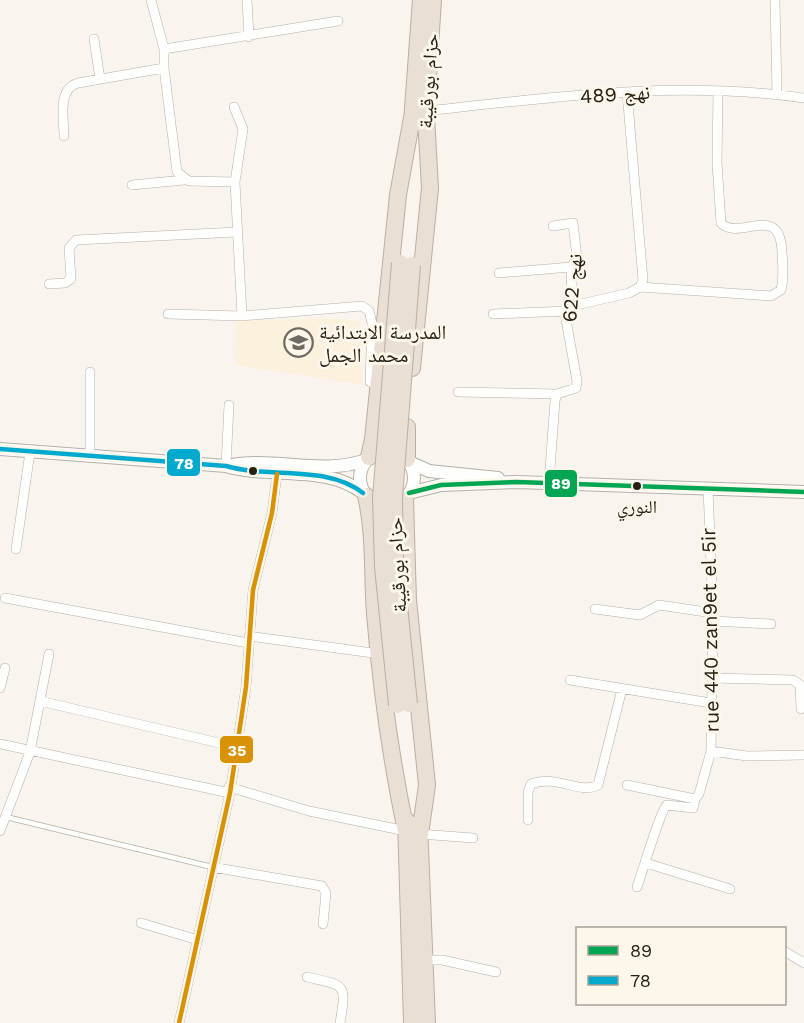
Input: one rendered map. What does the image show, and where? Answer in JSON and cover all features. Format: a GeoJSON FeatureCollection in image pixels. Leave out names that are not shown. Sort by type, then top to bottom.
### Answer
{"type":"FeatureCollection","features":[{"type":"Feature","properties":{"kind":"highway","name":"حزام بورقيبة"},"geometry":{"type":"LineString","coordinates":[[421,0],[422,113]]}},
{"type":"Feature","properties":{"kind":"highway","name":"حزام بورقيبة"},"geometry":{"type":"LineString","coordinates":[[427,1023],[425,960],[403,705],[395,566],[394,497],[406,264],[433,0]]}},
{"type":"Feature","properties":{"kind":"highway"},"geometry":{"type":"LineString","coordinates":[[368,459],[379,386],[399,195],[422,113]]}},
{"type":"Feature","properties":{"kind":"highway"},"geometry":{"type":"LineString","coordinates":[[408,460],[414,349],[430,188],[422,113]]}},
{"type":"Feature","properties":{"kind":"highway"},"geometry":{"type":"LineString","coordinates":[[365,494],[370,514],[372,568],[393,771],[413,833]]}},
{"type":"Feature","properties":{"kind":"highway"},"geometry":{"type":"LineString","coordinates":[[407,496],[408,600],[427,785],[413,833]]}},
{"type":"Feature","properties":{"kind":"highway","name":"حزام بورقيبة"},"geometry":{"type":"LineString","coordinates":[[412,1023],[413,833]]}},
{"type":"Feature","properties":{"kind":"main road"},"geometry":{"type":"LineString","coordinates":[[0,449],[226,466],[246,472],[330,478],[345,481],[378,504],[388,506],[407,496],[441,485],[517,482],[804,492]]}},
{"type":"Feature","properties":{"kind":"main road"},"geometry":{"type":"LineString","coordinates":[[226,466],[247,462],[342,466],[389,450],[429,471],[517,482]]}},
{"type":"Feature","properties":{"kind":"main road"},"geometry":{"type":"LineString","coordinates":[[365,494],[359,476],[368,459]]}},
{"type":"Feature","properties":{"kind":"main road"},"geometry":{"type":"LineString","coordinates":[[407,496],[414,482],[414,473],[408,460]]}},
{"type":"Feature","properties":{"kind":"street"},"geometry":{"type":"LineString","coordinates":[[152,0],[164,49],[164,68],[177,172],[184,180]]}},
{"type":"Feature","properties":{"kind":"street"},"geometry":{"type":"LineString","coordinates":[[247,0],[249,37]]}},
{"type":"Feature","properties":{"kind":"street"},"geometry":{"type":"LineString","coordinates":[[775,0],[777,94]]}},
{"type":"Feature","properties":{"kind":"street"},"geometry":{"type":"LineString","coordinates":[[164,49],[338,21]]}},
{"type":"Feature","properties":{"kind":"street"},"geometry":{"type":"LineString","coordinates":[[94,39],[100,79]]}},
{"type":"Feature","properties":{"kind":"street"},"geometry":{"type":"LineString","coordinates":[[64,136],[65,91],[72,84],[164,68]]}},
{"type":"Feature","properties":{"kind":"street"},"geometry":{"type":"LineString","coordinates":[[627,92],[643,280],[640,287]]}},
{"type":"Feature","properties":{"kind":"street","name":"نهج 489"},"geometry":{"type":"LineString","coordinates":[[422,113],[627,92],[718,92],[777,94],[804,98]]}},
{"type":"Feature","properties":{"kind":"street"},"geometry":{"type":"LineString","coordinates":[[493,314],[569,309],[629,293],[640,287],[771,296],[781,290],[784,279],[782,240],[777,231],[761,225],[729,228],[721,223],[717,162],[718,92]]}},
{"type":"Feature","properties":{"kind":"street"},"geometry":{"type":"LineString","coordinates":[[234,107],[243,129],[235,182],[242,316]]}},
{"type":"Feature","properties":{"kind":"street"},"geometry":{"type":"LineString","coordinates":[[132,185],[184,180],[235,182]]}},
{"type":"Feature","properties":{"kind":"street","name":"نهج 622"},"geometry":{"type":"LineString","coordinates":[[553,226],[573,223],[577,258],[571,267],[569,309],[577,387],[557,394]]}},
{"type":"Feature","properties":{"kind":"street"},"geometry":{"type":"LineString","coordinates":[[49,284],[65,283],[71,279],[69,248],[76,240],[237,232]]}},
{"type":"Feature","properties":{"kind":"street"},"geometry":{"type":"LineString","coordinates":[[499,273],[571,267]]}},
{"type":"Feature","properties":{"kind":"street"},"geometry":{"type":"LineString","coordinates":[[168,314],[242,316],[354,305],[366,308],[372,323],[370,382],[379,386]]}},
{"type":"Feature","properties":{"kind":"street"},"geometry":{"type":"LineString","coordinates":[[90,372],[90,457]]}},
{"type":"Feature","properties":{"kind":"street"},"geometry":{"type":"LineString","coordinates":[[458,392],[557,394],[549,482]]}},
{"type":"Feature","properties":{"kind":"street"},"geometry":{"type":"LineString","coordinates":[[226,466],[229,405]]}},
{"type":"Feature","properties":{"kind":"street"},"geometry":{"type":"LineString","coordinates":[[16,549],[30,453]]}},
{"type":"Feature","properties":{"kind":"street"},"geometry":{"type":"LineString","coordinates":[[179,1023],[229,790],[246,687],[253,590],[272,513],[277,474]]}},
{"type":"Feature","properties":{"kind":"street","name":"rue 440 zan9et el 5ir"},"geometry":{"type":"LineString","coordinates":[[708,488],[713,617],[711,751],[747,756],[804,755]]}},
{"type":"Feature","properties":{"kind":"street"},"geometry":{"type":"LineString","coordinates":[[5,598],[249,639],[380,654]]}},
{"type":"Feature","properties":{"kind":"street"},"geometry":{"type":"LineString","coordinates":[[595,609],[640,615],[658,605],[713,617],[771,624]]}},
{"type":"Feature","properties":{"kind":"street"},"geometry":{"type":"LineString","coordinates":[[0,831],[30,752],[49,654]]}},
{"type":"Feature","properties":{"kind":"street"},"geometry":{"type":"LineString","coordinates":[[0,688],[5,668]]}},
{"type":"Feature","properties":{"kind":"street"},"geometry":{"type":"LineString","coordinates":[[712,678],[793,680],[800,685],[801,709]]}},
{"type":"Feature","properties":{"kind":"street"},"geometry":{"type":"LineString","coordinates":[[570,680],[711,703]]}},
{"type":"Feature","properties":{"kind":"street"},"geometry":{"type":"LineString","coordinates":[[528,820],[528,792],[531,784],[554,780],[585,788],[598,785],[622,688]]}},
{"type":"Feature","properties":{"kind":"street"},"geometry":{"type":"LineString","coordinates":[[40,700],[236,747]]}},
{"type":"Feature","properties":{"kind":"street"},"geometry":{"type":"LineString","coordinates":[[0,744],[30,752],[229,790],[309,811],[413,833],[473,838]]}},
{"type":"Feature","properties":{"kind":"street"},"geometry":{"type":"LineString","coordinates":[[637,887],[661,810],[667,805],[693,808],[711,751]]}},
{"type":"Feature","properties":{"kind":"street"},"geometry":{"type":"LineString","coordinates":[[627,784],[695,799]]}},
{"type":"Feature","properties":{"kind":"street"},"geometry":{"type":"LineString","coordinates":[[646,863],[730,889]]}},
{"type":"Feature","properties":{"kind":"street"},"geometry":{"type":"LineString","coordinates":[[212,867],[322,886],[327,893],[323,924]]}},
{"type":"Feature","properties":{"kind":"street"},"geometry":{"type":"LineString","coordinates":[[141,923],[198,940]]}},
{"type":"Feature","properties":{"kind":"street"},"geometry":{"type":"LineString","coordinates":[[786,952],[804,963]]}},
{"type":"Feature","properties":{"kind":"street"},"geometry":{"type":"LineString","coordinates":[[425,960],[442,960],[496,972]]}},
{"type":"Feature","properties":{"kind":"street"},"geometry":{"type":"LineString","coordinates":[[307,977],[334,983],[343,989],[345,995],[340,1023]]}},
{"type":"Feature","properties":{"kind":"lane"},"geometry":{"type":"LineString","coordinates":[[6,817],[212,867]]}},
{"type":"Feature","properties":{"kind":"shaded area","name":"المدرسة الابتدائية محمد الجمل"},"geometry":{"type":"Polygon","coordinates":[[[327,318],[360,321],[363,385],[235,365],[236,321],[327,318]]]}},
{"type":"Feature","properties":{"kind":"transit line","name":"78"},"geometry":{"type":"LineString","coordinates":[[0,449],[315,475],[332,478],[363,493]]}},
{"type":"Feature","properties":{"kind":"transit line","name":"35"},"geometry":{"type":"LineString","coordinates":[[179,1023],[230,793],[246,687],[253,590],[272,513],[277,474]]}},
{"type":"Feature","properties":{"kind":"transit line","name":"89"},"geometry":{"type":"LineString","coordinates":[[409,493],[441,485],[517,482],[804,492]]}},
{"type":"Feature","properties":{"kind":"place","name":"المدرسة الابتدائية محمد الجمل"},"geometry":{"type":"Point","coordinates":[298,343]}},
{"type":"Feature","properties":{"kind":"place","name":"النوري"},"geometry":{"type":"Point","coordinates":[637,486]}}]}
